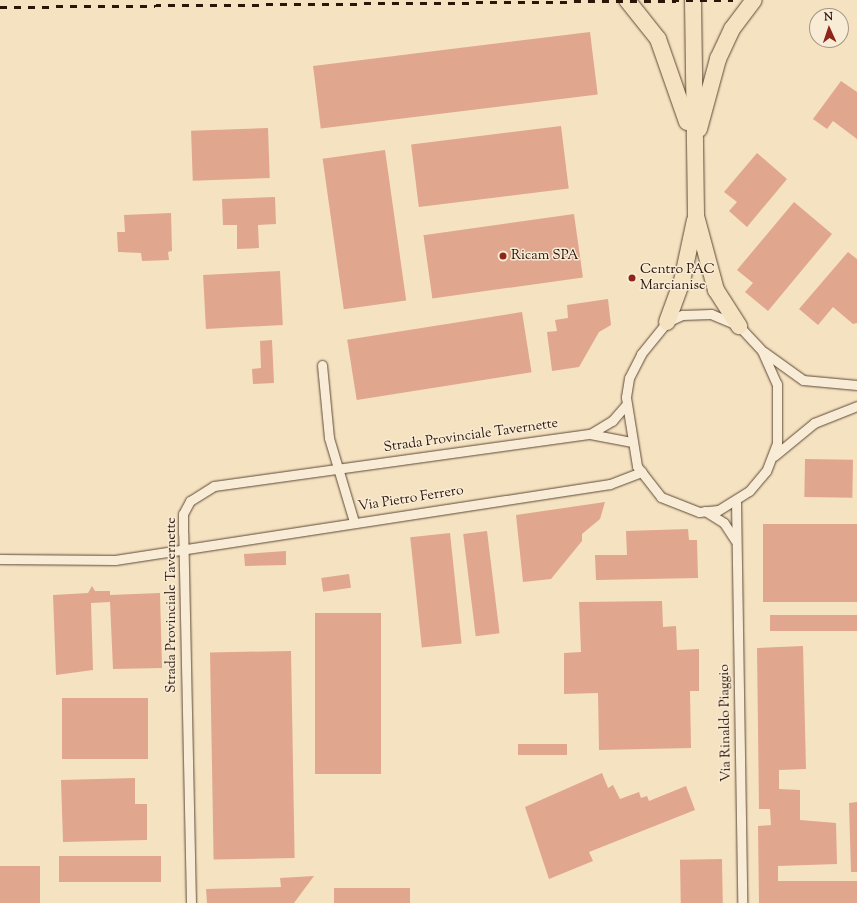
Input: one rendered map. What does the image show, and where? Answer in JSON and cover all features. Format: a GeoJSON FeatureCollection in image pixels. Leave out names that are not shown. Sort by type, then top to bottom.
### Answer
{"type":"FeatureCollection","features":[{"type":"Feature","properties":{"kind":"highway"},"geometry":{"type":"LineString","coordinates":[[627,0],[658,39],[674,76],[694,147]]}},
{"type":"Feature","properties":{"kind":"highway"},"geometry":{"type":"LineString","coordinates":[[693,0],[696,216],[716,290],[739,326]]}},
{"type":"Feature","properties":{"kind":"highway"},"geometry":{"type":"LineString","coordinates":[[694,147],[718,59],[732,29],[754,0]]}},
{"type":"Feature","properties":{"kind":"highway"},"geometry":{"type":"LineString","coordinates":[[667,322],[682,281],[696,216]]}},
{"type":"Feature","properties":{"kind":"street"},"geometry":{"type":"LineString","coordinates":[[737,543],[724,523],[705,511],[680,506],[662,497],[642,472],[632,442],[626,405],[629,378],[641,354],[667,322],[682,315],[711,314],[739,326],[762,351],[803,380],[857,385]]}},
{"type":"Feature","properties":{"kind":"street"},"geometry":{"type":"LineString","coordinates":[[705,511],[736,501],[766,471],[773,456],[777,443],[777,384],[762,351]]}},
{"type":"Feature","properties":{"kind":"street"},"geometry":{"type":"LineString","coordinates":[[322,365],[329,438],[354,522]]}},
{"type":"Feature","properties":{"kind":"street","name":"Strada Provinciale Tavernette"},"geometry":{"type":"LineString","coordinates":[[590,434],[612,421],[626,405]]}},
{"type":"Feature","properties":{"kind":"street"},"geometry":{"type":"LineString","coordinates":[[773,456],[814,423],[857,406]]}},
{"type":"Feature","properties":{"kind":"street","name":"Strada Provinciale Tavernette"},"geometry":{"type":"LineString","coordinates":[[191,903],[183,550],[183,514],[190,501],[202,491],[214,486],[590,434],[632,442]]}},
{"type":"Feature","properties":{"kind":"street","name":"Via Pietro Ferrero"},"geometry":{"type":"LineString","coordinates":[[0,559],[115,560],[354,522],[610,484],[642,472]]}},
{"type":"Feature","properties":{"kind":"street","name":"Via Rinaldo Piaggio"},"geometry":{"type":"LineString","coordinates":[[736,501],[742,903]]}},
{"type":"Feature","properties":{"kind":"building"},"geometry":{"type":"Polygon","coordinates":[[[590,32],[598,95],[321,129],[313,66],[590,32]]]}},
{"type":"Feature","properties":{"kind":"building"},"geometry":{"type":"Polygon","coordinates":[[[841,81],[857,92],[857,139],[833,121],[827,129],[813,119],[841,81]]]}},
{"type":"Feature","properties":{"kind":"building"},"geometry":{"type":"Polygon","coordinates":[[[561,126],[569,189],[419,207],[411,144],[561,126]]]}},
{"type":"Feature","properties":{"kind":"building"},"geometry":{"type":"Polygon","coordinates":[[[268,128],[270,178],[193,181],[191,131],[268,128]]]}},
{"type":"Feature","properties":{"kind":"building"},"geometry":{"type":"Polygon","coordinates":[[[385,150],[406,301],[344,309],[323,159],[385,150]]]}},
{"type":"Feature","properties":{"kind":"building"},"geometry":{"type":"Polygon","coordinates":[[[757,153],[787,179],[747,227],[729,211],[737,202],[724,192],[757,153]]]}},
{"type":"Feature","properties":{"kind":"building"},"geometry":{"type":"Polygon","coordinates":[[[275,197],[276,224],[258,225],[259,248],[237,249],[237,225],[223,225],[222,199],[275,197]]]}},
{"type":"Feature","properties":{"kind":"building"},"geometry":{"type":"Polygon","coordinates":[[[794,202],[832,234],[768,311],[745,292],[753,283],[737,270],[794,202]]]}},
{"type":"Feature","properties":{"kind":"building"},"geometry":{"type":"Polygon","coordinates":[[[171,213],[172,251],[168,252],[169,260],[142,261],[141,253],[118,252],[117,232],[125,232],[124,215],[171,213]]]}},
{"type":"Feature","properties":{"kind":"building","name":"Ricam SPA"},"geometry":{"type":"Polygon","coordinates":[[[574,214],[583,277],[432,299],[423,235],[574,214]]]}},
{"type":"Feature","properties":{"kind":"building"},"geometry":{"type":"Polygon","coordinates":[[[848,252],[857,259],[857,323],[853,324],[833,307],[818,325],[799,309],[848,252]]]}},
{"type":"Feature","properties":{"kind":"building"},"geometry":{"type":"Polygon","coordinates":[[[280,271],[283,325],[206,329],[203,275],[280,271]]]}},
{"type":"Feature","properties":{"kind":"building"},"geometry":{"type":"Polygon","coordinates":[[[608,299],[611,325],[599,332],[579,367],[552,371],[547,332],[557,331],[555,320],[568,318],[567,305],[608,299]]]}},
{"type":"Feature","properties":{"kind":"building"},"geometry":{"type":"Polygon","coordinates":[[[522,312],[532,372],[357,400],[347,340],[522,312]]]}},
{"type":"Feature","properties":{"kind":"building"},"geometry":{"type":"Polygon","coordinates":[[[272,340],[274,383],[253,384],[252,369],[261,368],[260,341],[272,340]]]}},
{"type":"Feature","properties":{"kind":"building"},"geometry":{"type":"Polygon","coordinates":[[[805,459],[853,460],[852,498],[804,497],[805,459]]]}},
{"type":"Feature","properties":{"kind":"building"},"geometry":{"type":"Polygon","coordinates":[[[605,502],[600,519],[582,534],[582,541],[551,579],[523,582],[516,515],[605,502]]]}},
{"type":"Feature","properties":{"kind":"building"},"geometry":{"type":"Polygon","coordinates":[[[763,524],[857,524],[857,602],[763,602],[763,524]]]}},
{"type":"Feature","properties":{"kind":"building"},"geometry":{"type":"Polygon","coordinates":[[[688,529],[689,540],[697,540],[698,578],[596,580],[595,555],[627,555],[626,531],[688,529]]]}},
{"type":"Feature","properties":{"kind":"building"},"geometry":{"type":"Polygon","coordinates":[[[487,531],[500,633],[476,636],[463,534],[487,531]]]}},
{"type":"Feature","properties":{"kind":"building"},"geometry":{"type":"Polygon","coordinates":[[[450,533],[462,643],[422,648],[410,537],[450,533]]]}},
{"type":"Feature","properties":{"kind":"building"},"geometry":{"type":"Polygon","coordinates":[[[286,551],[286,565],[245,566],[244,554],[286,551]]]}},
{"type":"Feature","properties":{"kind":"building"},"geometry":{"type":"Polygon","coordinates":[[[349,574],[351,588],[323,592],[321,578],[349,574]]]}},
{"type":"Feature","properties":{"kind":"building"},"geometry":{"type":"Polygon","coordinates":[[[92,586],[95,591],[110,591],[110,595],[160,593],[162,668],[113,669],[110,602],[91,603],[93,670],[56,675],[53,595],[88,593],[92,586]]]}},
{"type":"Feature","properties":{"kind":"building"},"geometry":{"type":"Polygon","coordinates":[[[662,601],[663,627],[676,626],[677,650],[699,649],[699,691],[690,691],[691,748],[599,750],[598,693],[564,694],[564,653],[581,652],[579,602],[662,601]]]}},
{"type":"Feature","properties":{"kind":"building"},"geometry":{"type":"Polygon","coordinates":[[[315,613],[381,613],[381,774],[315,774],[315,613]]]}},
{"type":"Feature","properties":{"kind":"building"},"geometry":{"type":"Polygon","coordinates":[[[770,615],[857,615],[857,631],[770,631],[770,615]]]}},
{"type":"Feature","properties":{"kind":"building"},"geometry":{"type":"Polygon","coordinates":[[[803,646],[806,769],[779,770],[779,789],[800,790],[800,820],[836,823],[837,864],[778,866],[778,881],[857,881],[857,903],[759,903],[758,826],[771,825],[770,809],[759,809],[757,648],[803,646]]]}},
{"type":"Feature","properties":{"kind":"building"},"geometry":{"type":"Polygon","coordinates":[[[291,651],[295,858],[214,859],[210,652],[291,651]]]}},
{"type":"Feature","properties":{"kind":"building"},"geometry":{"type":"Polygon","coordinates":[[[62,698],[148,698],[148,759],[62,759],[62,698]]]}},
{"type":"Feature","properties":{"kind":"building"},"geometry":{"type":"Polygon","coordinates":[[[518,744],[567,744],[567,755],[518,755],[518,744]]]}},
{"type":"Feature","properties":{"kind":"building"},"geometry":{"type":"Polygon","coordinates":[[[602,773],[608,788],[613,785],[620,799],[639,792],[641,798],[647,796],[649,801],[686,786],[695,810],[589,852],[593,861],[549,879],[525,807],[602,773]]]}},
{"type":"Feature","properties":{"kind":"building"},"geometry":{"type":"Polygon","coordinates":[[[135,778],[135,804],[147,804],[147,840],[63,842],[61,780],[135,778]]]}},
{"type":"Feature","properties":{"kind":"building"},"geometry":{"type":"Polygon","coordinates":[[[857,802],[857,872],[851,872],[849,803],[857,802]]]}},
{"type":"Feature","properties":{"kind":"building"},"geometry":{"type":"Polygon","coordinates":[[[59,856],[161,856],[161,882],[59,882],[59,856]]]}},
{"type":"Feature","properties":{"kind":"building"},"geometry":{"type":"Polygon","coordinates":[[[722,859],[723,903],[681,903],[680,860],[722,859]]]}},
{"type":"Feature","properties":{"kind":"building"},"geometry":{"type":"Polygon","coordinates":[[[0,866],[40,866],[40,903],[0,903],[0,866]]]}},
{"type":"Feature","properties":{"kind":"building"},"geometry":{"type":"Polygon","coordinates":[[[314,876],[294,903],[207,903],[206,889],[281,887],[280,878],[314,876]]]}},
{"type":"Feature","properties":{"kind":"building"},"geometry":{"type":"Polygon","coordinates":[[[334,888],[410,888],[410,903],[334,903],[334,888]]]}},
{"type":"Feature","properties":{"kind":"railway"},"geometry":{"type":"LineString","coordinates":[[0,7],[733,0]]}},
{"type":"Feature","properties":{"kind":"place","name":"Ricam SPA"},"geometry":{"type":"Point","coordinates":[503,256]}},
{"type":"Feature","properties":{"kind":"place","name":"Centro PAC Marcianise"},"geometry":{"type":"Point","coordinates":[632,278]}}]}
